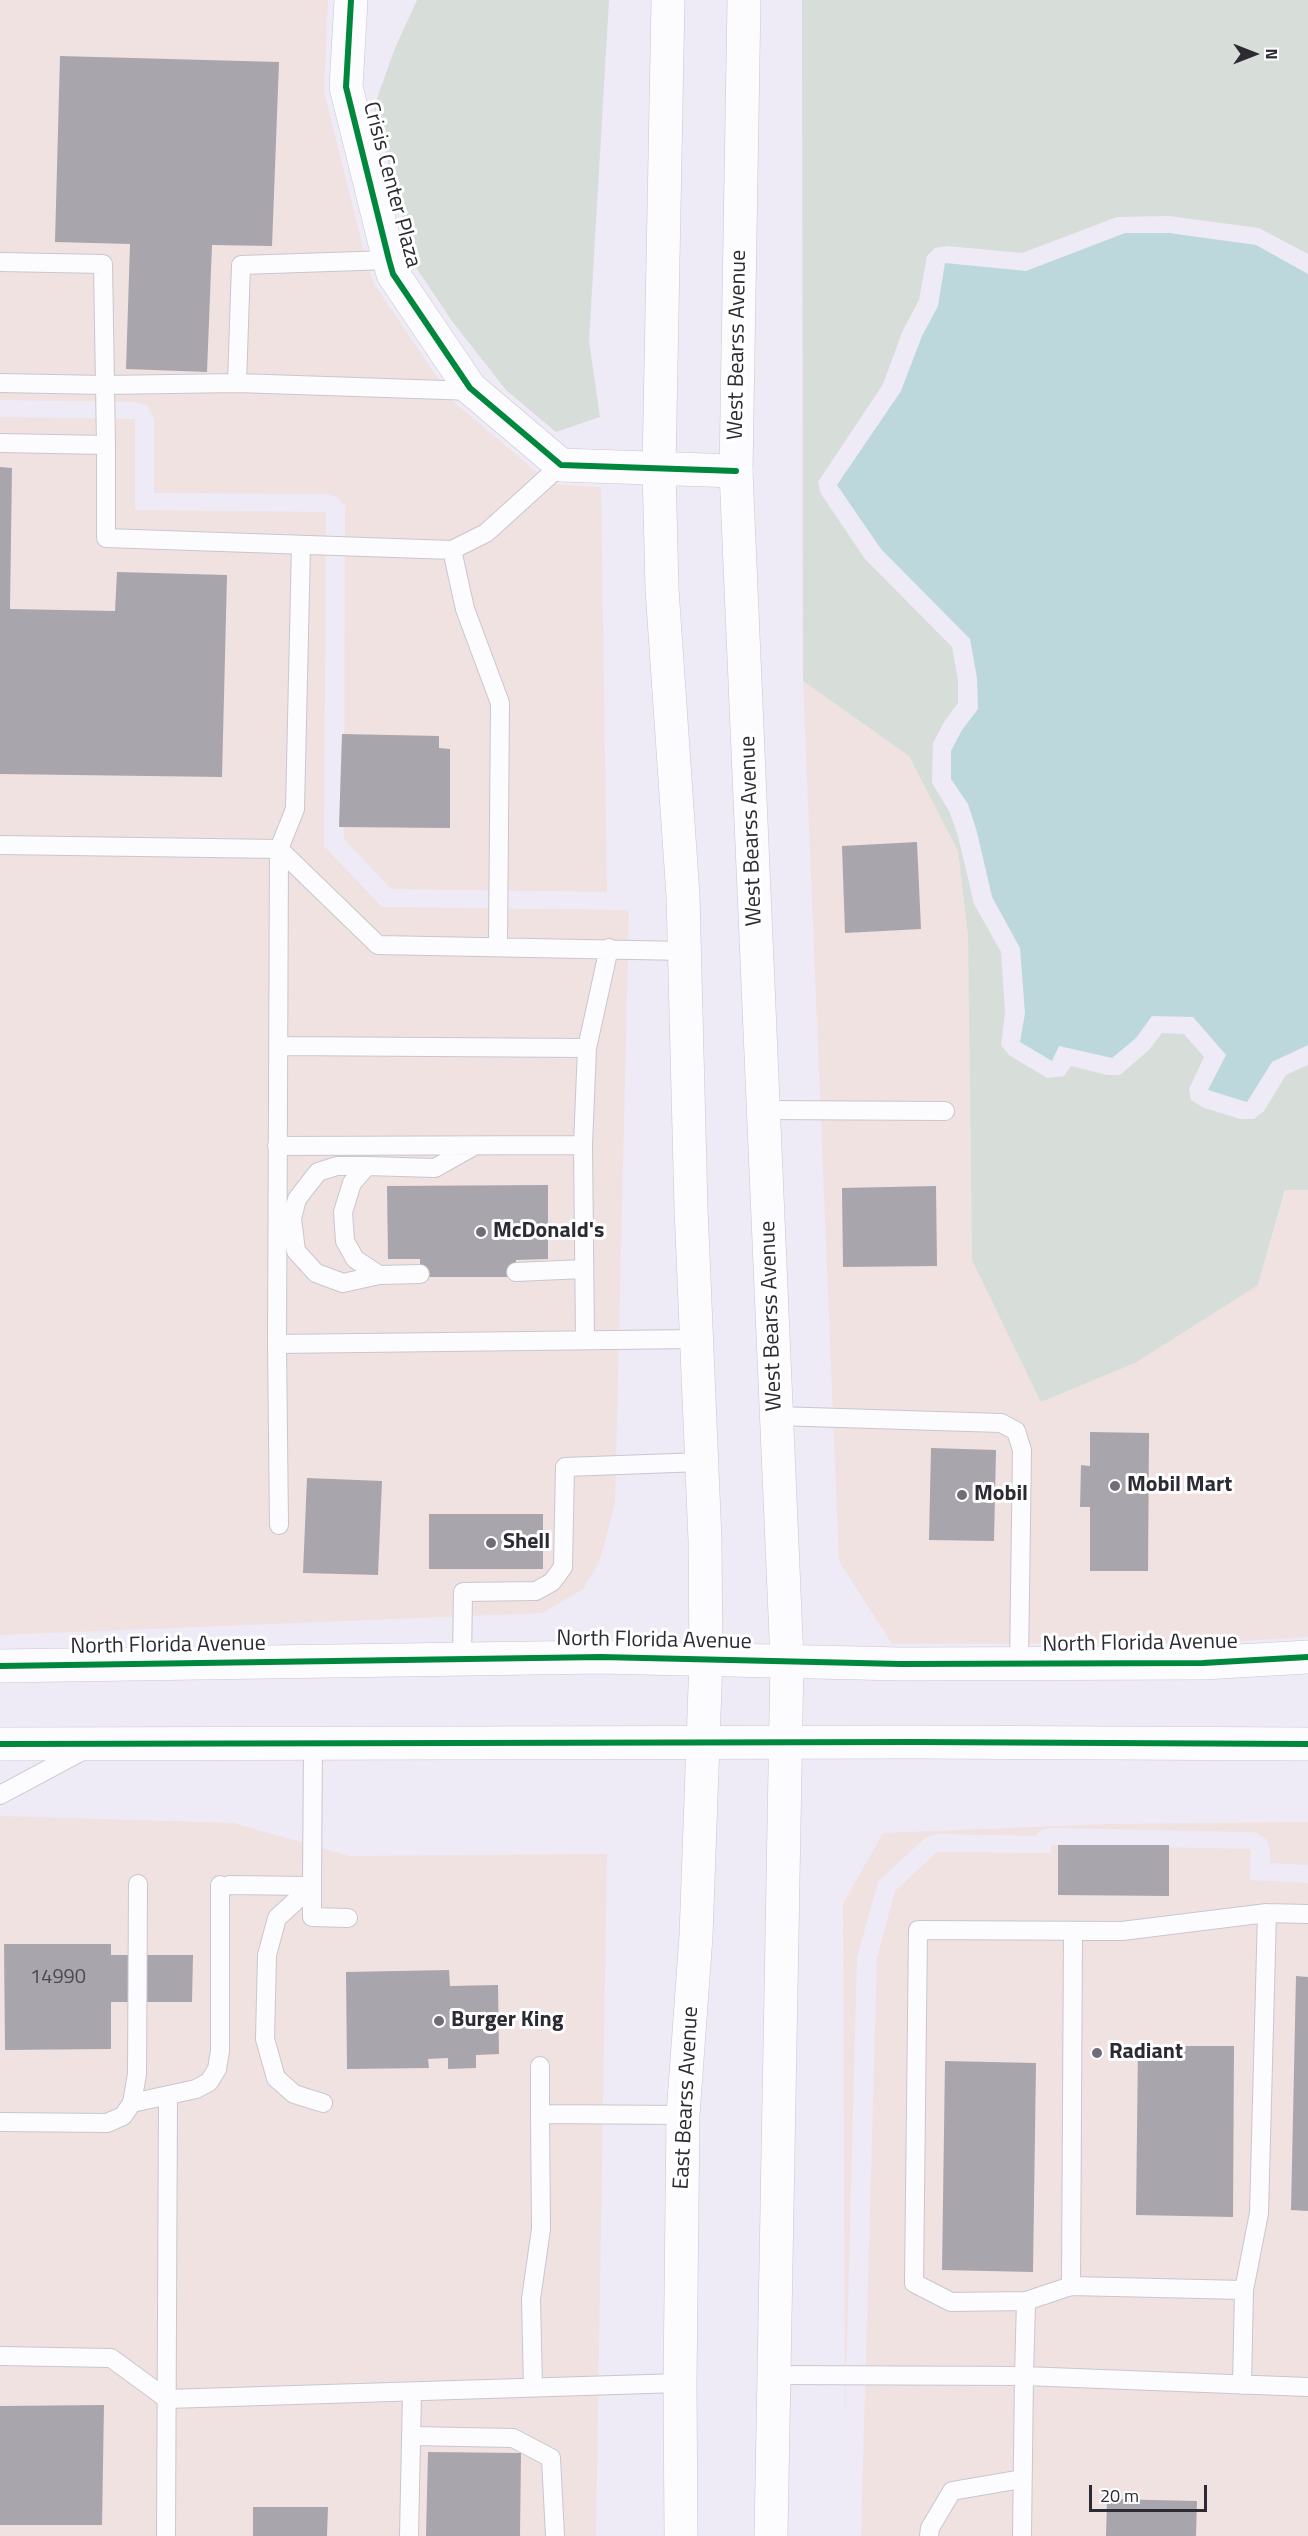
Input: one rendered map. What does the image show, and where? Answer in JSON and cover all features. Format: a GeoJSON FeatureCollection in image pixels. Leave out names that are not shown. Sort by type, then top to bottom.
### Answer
{"type":"FeatureCollection","features":[{"type":"Feature","properties":{"kind":"main road","name":"Crisis Center Plaza"},"geometry":{"type":"LineString","coordinates":[[351,0],[346,87],[393,274],[474,391],[561,465]]}},
{"type":"Feature","properties":{"kind":"main road"},"geometry":{"type":"LineString","coordinates":[[668,0],[659,469],[662,589],[685,951],[696,1339],[702,1462],[706,1659]]}},
{"type":"Feature","properties":{"kind":"main road","name":"West Bearss Avenue"},"geometry":{"type":"LineString","coordinates":[[744,0],[736,471],[787,1661]]}},
{"type":"Feature","properties":{"kind":"main road"},"geometry":{"type":"LineString","coordinates":[[561,465],[736,471]]}},
{"type":"Feature","properties":{"kind":"main road","name":"North Florida Avenue"},"geometry":{"type":"LineString","coordinates":[[0,1666],[601,1657],[1019,1664],[1203,1663],[1308,1657]]}},
{"type":"Feature","properties":{"kind":"main road","name":"East Bearss Avenue"},"geometry":{"type":"LineString","coordinates":[[681,2536],[683,2115],[696,1936],[706,1659]]}},
{"type":"Feature","properties":{"kind":"main road"},"geometry":{"type":"LineString","coordinates":[[771,2536],[787,1661]]}},
{"type":"Feature","properties":{"kind":"main road"},"geometry":{"type":"LineString","coordinates":[[0,1744],[786,1742],[1308,1744]]}},
{"type":"Feature","properties":{"kind":"lane"},"geometry":{"type":"LineString","coordinates":[[237,383],[241,265],[389,260]]}},
{"type":"Feature","properties":{"kind":"lane"},"geometry":{"type":"LineString","coordinates":[[0,262],[103,264],[106,538],[452,550],[486,532],[561,465]]}},
{"type":"Feature","properties":{"kind":"lane"},"geometry":{"type":"LineString","coordinates":[[0,383],[105,385],[237,383],[474,391]]}},
{"type":"Feature","properties":{"kind":"lane"},"geometry":{"type":"LineString","coordinates":[[0,443],[105,445]]}},
{"type":"Feature","properties":{"kind":"lane"},"geometry":{"type":"LineString","coordinates":[[279,1525],[277,1146],[279,849],[295,809],[301,545]]}},
{"type":"Feature","properties":{"kind":"lane"},"geometry":{"type":"LineString","coordinates":[[452,550],[465,609],[500,703],[498,946]]}},
{"type":"Feature","properties":{"kind":"lane"},"geometry":{"type":"LineString","coordinates":[[0,845],[279,849],[378,945],[685,951]]}},
{"type":"Feature","properties":{"kind":"lane"},"geometry":{"type":"LineString","coordinates":[[585,1340],[583,1145],[587,1048],[609,948]]}},
{"type":"Feature","properties":{"kind":"lane"},"geometry":{"type":"LineString","coordinates":[[278,1046],[587,1048]]}},
{"type":"Feature","properties":{"kind":"lane"},"geometry":{"type":"LineString","coordinates":[[764,1110],[945,1111]]}},
{"type":"Feature","properties":{"kind":"lane"},"geometry":{"type":"LineString","coordinates":[[420,1274],[379,1275],[343,1283],[316,1273],[296,1251],[292,1218],[297,1199],[318,1172],[337,1166],[435,1168],[475,1145]]}},
{"type":"Feature","properties":{"kind":"lane"},"geometry":{"type":"LineString","coordinates":[[277,1146],[583,1145]]}},
{"type":"Feature","properties":{"kind":"lane"},"geometry":{"type":"LineString","coordinates":[[367,1166],[352,1184],[343,1212],[345,1241],[355,1259],[379,1275]]}},
{"type":"Feature","properties":{"kind":"lane"},"geometry":{"type":"LineString","coordinates":[[516,1272],[584,1269]]}},
{"type":"Feature","properties":{"kind":"lane"},"geometry":{"type":"LineString","coordinates":[[277,1344],[696,1339]]}},
{"type":"Feature","properties":{"kind":"lane"},"geometry":{"type":"LineString","coordinates":[[776,1416],[1001,1423],[1016,1431],[1022,1450],[1019,1664]]}},
{"type":"Feature","properties":{"kind":"lane"},"geometry":{"type":"LineString","coordinates":[[462,1659],[463,1592],[537,1591],[552,1582],[563,1567],[565,1467],[702,1462]]}},
{"type":"Feature","properties":{"kind":"lane"},"geometry":{"type":"LineString","coordinates":[[313,1742],[312,1917],[348,1918]]}},
{"type":"Feature","properties":{"kind":"lane"},"geometry":{"type":"LineString","coordinates":[[0,1795],[98,1743]]}},
{"type":"Feature","properties":{"kind":"lane"},"geometry":{"type":"LineString","coordinates":[[0,2122],[107,2123],[123,2116],[132,2103],[137,2074],[138,1884]]}},
{"type":"Feature","properties":{"kind":"lane"},"geometry":{"type":"LineString","coordinates":[[132,2103],[196,2089],[209,2082],[217,2069],[220,2051],[224,1885],[312,1886]]}},
{"type":"Feature","properties":{"kind":"lane"},"geometry":{"type":"LineString","coordinates":[[312,1886],[277,1918],[267,1955],[266,2039],[276,2078],[294,2094],[323,2103]]}},
{"type":"Feature","properties":{"kind":"lane"},"geometry":{"type":"LineString","coordinates":[[1244,2290],[1071,2286],[1026,2301],[951,2302],[914,2283],[918,1930],[1122,1930],[1267,1913],[1308,1914]]}},
{"type":"Feature","properties":{"kind":"lane"},"geometry":{"type":"LineString","coordinates":[[1242,2385],[1244,2290],[1259,2213],[1267,1913]]}},
{"type":"Feature","properties":{"kind":"lane"},"geometry":{"type":"LineString","coordinates":[[1071,2286],[1073,1930]]}},
{"type":"Feature","properties":{"kind":"lane"},"geometry":{"type":"LineString","coordinates":[[533,2388],[531,2299],[541,2229],[540,2066]]}},
{"type":"Feature","properties":{"kind":"lane"},"geometry":{"type":"LineString","coordinates":[[166,2536],[168,2096]]}},
{"type":"Feature","properties":{"kind":"lane"},"geometry":{"type":"LineString","coordinates":[[540,2114],[683,2115]]}},
{"type":"Feature","properties":{"kind":"lane"},"geometry":{"type":"LineString","coordinates":[[1022,2536],[1026,2301]]}},
{"type":"Feature","properties":{"kind":"lane"},"geometry":{"type":"LineString","coordinates":[[0,2356],[111,2358],[167,2399],[680,2383]]}},
{"type":"Feature","properties":{"kind":"lane"},"geometry":{"type":"LineString","coordinates":[[774,2375],[1024,2376],[1308,2387]]}},
{"type":"Feature","properties":{"kind":"lane"},"geometry":{"type":"LineString","coordinates":[[409,2536],[412,2393]]}},
{"type":"Feature","properties":{"kind":"lane"},"geometry":{"type":"LineString","coordinates":[[412,2436],[513,2438],[551,2458],[555,2536]]}},
{"type":"Feature","properties":{"kind":"lane"},"geometry":{"type":"LineString","coordinates":[[929,2536],[930,2528],[952,2491],[1022,2479]]}},
{"type":"Feature","properties":{"kind":"shaded area"},"geometry":{"type":"Polygon","coordinates":[[[0,0],[328,0],[324,92],[374,284],[454,402],[546,480],[561,485],[601,487],[607,892],[391,889],[344,839],[345,506],[337,497],[326,494],[154,493],[154,419],[147,405],[135,402],[0,400],[0,0]]]}},
{"type":"Feature","properties":{"kind":"shaded area"},"geometry":{"type":"Polygon","coordinates":[[[417,0],[609,0],[589,341],[600,417],[556,432],[506,390],[452,321],[415,266],[374,107],[395,48],[417,0]]]}},
{"type":"Feature","properties":{"kind":"shaded area"},"geometry":{"type":"Polygon","coordinates":[[[802,0],[1308,0],[1308,254],[1259,228],[1169,216],[1117,217],[1022,253],[947,246],[935,248],[927,256],[919,300],[903,330],[883,384],[818,482],[821,494],[865,559],[952,647],[958,680],[958,703],[944,722],[933,743],[932,783],[949,811],[958,836],[974,904],[1001,952],[1005,1013],[1001,1045],[1009,1055],[1047,1078],[1064,1076],[1071,1066],[1107,1075],[1120,1075],[1149,1050],[1162,1033],[1184,1034],[1204,1057],[1189,1089],[1191,1100],[1202,1107],[1240,1119],[1254,1119],[1264,1111],[1286,1075],[1308,1065],[1308,1190],[1285,1190],[1258,1285],[1135,1363],[1041,1402],[972,1260],[968,936],[958,851],[909,756],[803,681],[802,0]]]}},
{"type":"Feature","properties":{"kind":"shaded area"},"geometry":{"type":"Polygon","coordinates":[[[1125,233],[1169,233],[1256,245],[1308,274],[1308,1045],[1272,1062],[1247,1102],[1208,1090],[1226,1055],[1193,1017],[1152,1016],[1136,1038],[1112,1058],[1059,1046],[1052,1061],[1020,1042],[1025,1013],[1020,948],[992,897],[968,804],[951,779],[951,751],[962,730],[978,709],[977,678],[970,639],[881,549],[837,485],[901,391],[922,336],[938,306],[945,263],[1026,271],[1125,233]]]}},
{"type":"Feature","properties":{"kind":"shaded area"},"geometry":{"type":"Polygon","coordinates":[[[0,417],[135,419],[135,510],[326,512],[324,846],[382,907],[629,910],[615,1503],[599,1563],[583,1589],[542,1613],[0,1635],[0,417]]]}},
{"type":"Feature","properties":{"kind":"shaded area"},"geometry":{"type":"Polygon","coordinates":[[[803,681],[909,756],[958,851],[968,936],[972,1260],[1258,1285],[1286,1190],[1308,1190],[1308,1637],[1203,1643],[892,1644],[839,1561],[803,681]]]}},
{"type":"Feature","properties":{"kind":"shaded area"},"geometry":{"type":"Polygon","coordinates":[[[0,1816],[234,1823],[349,1856],[607,1854],[596,2536],[0,2536],[0,1816]]]}},
{"type":"Feature","properties":{"kind":"shaded area"},"geometry":{"type":"Polygon","coordinates":[[[1308,1822],[1308,1865],[1270,1863],[1267,1840],[1251,1832],[1051,1828],[1039,1831],[1035,1836],[937,1834],[926,1837],[878,1882],[857,1957],[845,2419],[843,1904],[883,1833],[1108,1824],[1308,1822]]]}},
{"type":"Feature","properties":{"kind":"shaded area"},"geometry":{"type":"Polygon","coordinates":[[[1051,1845],[1251,1849],[1250,1880],[1308,1883],[1308,2536],[861,2536],[877,1958],[895,1891],[937,1852],[1051,1853],[1051,1845]]]}},
{"type":"Feature","properties":{"kind":"building"},"geometry":{"type":"Polygon","coordinates":[[[60,56],[279,62],[272,246],[212,245],[207,372],[126,369],[130,244],[55,242],[60,56]]]}},
{"type":"Feature","properties":{"kind":"building"},"geometry":{"type":"Polygon","coordinates":[[[0,467],[12,468],[10,609],[115,611],[117,572],[227,575],[222,777],[0,774],[0,467]]]}},
{"type":"Feature","properties":{"kind":"building"},"geometry":{"type":"Polygon","coordinates":[[[342,734],[439,736],[439,748],[450,749],[450,828],[339,827],[342,734]]]}},
{"type":"Feature","properties":{"kind":"building"},"geometry":{"type":"Polygon","coordinates":[[[917,842],[921,929],[845,933],[842,846],[917,842]]]}},
{"type":"Feature","properties":{"kind":"building"},"geometry":{"type":"Polygon","coordinates":[[[548,1185],[548,1259],[516,1260],[516,1277],[420,1277],[420,1259],[388,1259],[387,1186],[548,1185]]]}},
{"type":"Feature","properties":{"kind":"building"},"geometry":{"type":"Polygon","coordinates":[[[936,1186],[937,1266],[843,1267],[842,1188],[936,1186]]]}},
{"type":"Feature","properties":{"kind":"building","name":"Mobil Mart"},"geometry":{"type":"Polygon","coordinates":[[[1090,1432],[1149,1433],[1148,1571],[1090,1571],[1090,1507],[1080,1507],[1081,1465],[1090,1466],[1090,1432]]]}},
{"type":"Feature","properties":{"kind":"building","name":"Mobil"},"geometry":{"type":"Polygon","coordinates":[[[931,1448],[996,1450],[994,1541],[929,1540],[931,1448]]]}},
{"type":"Feature","properties":{"kind":"building"},"geometry":{"type":"Polygon","coordinates":[[[307,1478],[382,1481],[378,1575],[303,1573],[307,1478]]]}},
{"type":"Feature","properties":{"kind":"building"},"geometry":{"type":"Polygon","coordinates":[[[429,1514],[543,1514],[543,1569],[429,1569],[429,1514]]]}},
{"type":"Feature","properties":{"kind":"building"},"geometry":{"type":"Polygon","coordinates":[[[1058,1845],[1169,1845],[1169,1896],[1058,1895],[1058,1845]]]}},
{"type":"Feature","properties":{"kind":"building"},"geometry":{"type":"Polygon","coordinates":[[[4,1944],[111,1944],[111,1955],[193,1955],[192,2002],[111,2002],[111,2049],[5,2050],[4,1944]]]}},
{"type":"Feature","properties":{"kind":"building"},"geometry":{"type":"Polygon","coordinates":[[[449,1970],[450,1986],[498,1985],[499,2054],[476,2055],[476,2068],[448,2069],[448,2058],[428,2059],[429,2068],[347,2069],[346,1972],[449,1970]]]}},
{"type":"Feature","properties":{"kind":"building"},"geometry":{"type":"Polygon","coordinates":[[[1296,1976],[1308,1977],[1308,2211],[1291,2210],[1296,1976]]]}},
{"type":"Feature","properties":{"kind":"building"},"geometry":{"type":"Polygon","coordinates":[[[1138,2046],[1234,2046],[1233,2217],[1136,2215],[1138,2046]]]}},
{"type":"Feature","properties":{"kind":"building"},"geometry":{"type":"Polygon","coordinates":[[[945,2061],[1036,2063],[1033,2272],[942,2270],[945,2061]]]}},
{"type":"Feature","properties":{"kind":"building"},"geometry":{"type":"Polygon","coordinates":[[[104,2405],[102,2525],[0,2525],[0,2406],[104,2405]]]}},
{"type":"Feature","properties":{"kind":"building"},"geometry":{"type":"Polygon","coordinates":[[[428,2452],[521,2453],[520,2536],[426,2536],[428,2452]]]}},
{"type":"Feature","properties":{"kind":"building"},"geometry":{"type":"Polygon","coordinates":[[[1107,2499],[1197,2501],[1196,2536],[1106,2536],[1107,2499]]]}},
{"type":"Feature","properties":{"kind":"building"},"geometry":{"type":"Polygon","coordinates":[[[253,2507],[328,2507],[327,2536],[253,2536],[253,2507]]]}},
{"type":"Feature","properties":{"kind":"cycle path"},"geometry":{"type":"LineString","coordinates":[[351,0],[346,87],[393,274],[470,388],[561,465],[736,471]]}},
{"type":"Feature","properties":{"kind":"cycle path"},"geometry":{"type":"LineString","coordinates":[[0,1666],[601,1657],[901,1664],[1203,1663],[1308,1657]]}},
{"type":"Feature","properties":{"kind":"cycle path"},"geometry":{"type":"LineString","coordinates":[[0,1744],[913,1742],[1308,1744]]}},
{"type":"Feature","properties":{"kind":"place","name":"McDonald's"},"geometry":{"type":"Point","coordinates":[481,1232]}},
{"type":"Feature","properties":{"kind":"place","name":"Mobil Mart"},"geometry":{"type":"Point","coordinates":[1115,1486]}},
{"type":"Feature","properties":{"kind":"place","name":"Mobil"},"geometry":{"type":"Point","coordinates":[962,1495]}},
{"type":"Feature","properties":{"kind":"place","name":"Shell"},"geometry":{"type":"Point","coordinates":[491,1543]}},
{"type":"Feature","properties":{"kind":"place","name":"Burger King"},"geometry":{"type":"Point","coordinates":[439,2021]}},
{"type":"Feature","properties":{"kind":"place","name":"Radiant"},"geometry":{"type":"Point","coordinates":[1097,2053]}}]}
